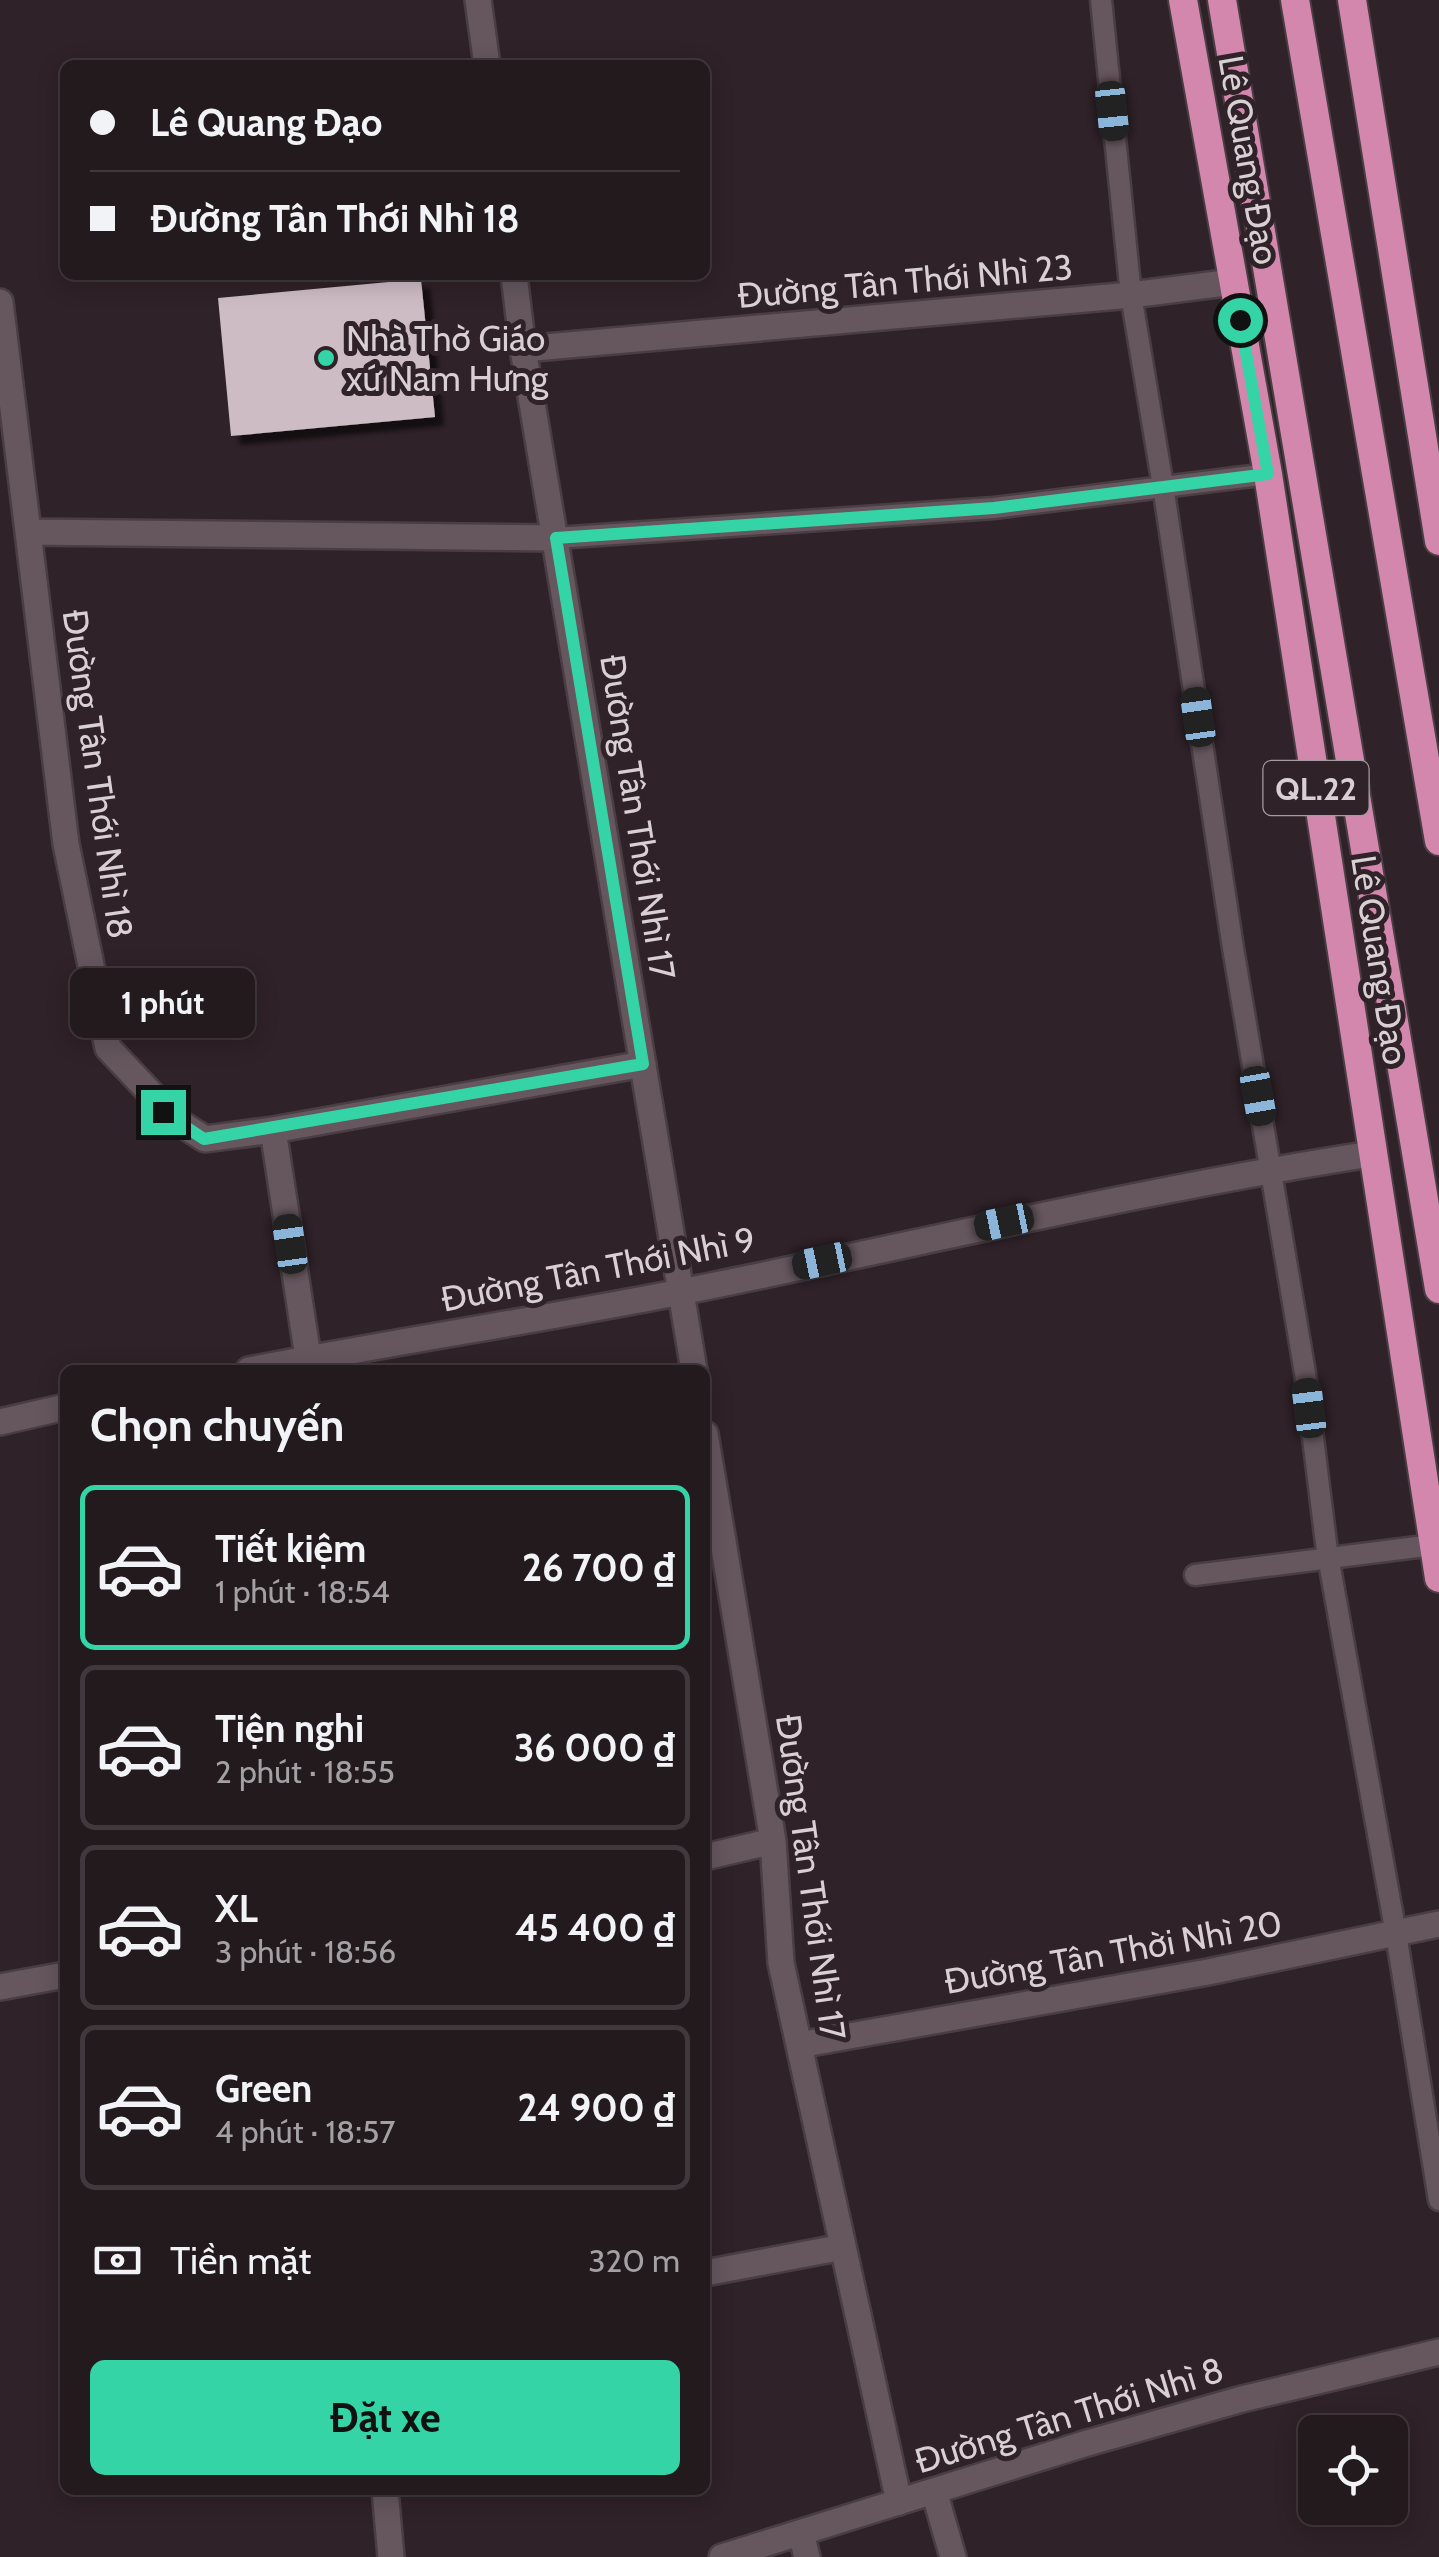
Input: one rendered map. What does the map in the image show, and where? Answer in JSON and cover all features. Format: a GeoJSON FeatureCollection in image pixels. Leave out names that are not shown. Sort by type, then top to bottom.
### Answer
{"type":"FeatureCollection","features":[{"type":"Feature","properties":{"kind":"highway","name":"Lê Quang Đạo"},"geometry":{"type":"LineString","coordinates":[[1183,0],[1268,474],[1439,1578]]}},
{"type":"Feature","properties":{"kind":"highway","name":"Lê Quang Đạo"},"geometry":{"type":"LineString","coordinates":[[1222,0],[1439,1289]]}},
{"type":"Feature","properties":{"kind":"highway","name":"Lê Quang Đạo"},"geometry":{"type":"LineString","coordinates":[[1295,0],[1431,746],[1439,842]]}},
{"type":"Feature","properties":{"kind":"highway"},"geometry":{"type":"LineString","coordinates":[[1352,0],[1439,541]]}},
{"type":"Feature","properties":{"kind":"street"},"geometry":{"type":"LineString","coordinates":[[478,0],[486,60]]}},
{"type":"Feature","properties":{"kind":"street","name":"Đường Tân Thới Nhì 17"},"geometry":{"type":"LineString","coordinates":[[515,280],[693,1365]]}},
{"type":"Feature","properties":{"kind":"street","name":"Đường Tân Thới Nhì 23"},"geometry":{"type":"LineString","coordinates":[[524,349],[1131,295],[1233,282]]}},
{"type":"Feature","properties":{"kind":"street","name":"Đường Tân Thới Nhì 18"},"geometry":{"type":"LineString","coordinates":[[0,302],[10,459],[30,532],[66,844],[108,1048],[159,1102],[163,1112],[204,1139],[643,1064]]}},
{"type":"Feature","properties":{"kind":"street"},"geometry":{"type":"LineString","coordinates":[[30,532],[556,538]]}},
{"type":"Feature","properties":{"kind":"street"},"geometry":{"type":"LineString","coordinates":[[274,1130],[309,1364]]}},
{"type":"Feature","properties":{"kind":"street","name":"Đường Tân Thới Nhì 9"},"geometry":{"type":"LineString","coordinates":[[309,1364],[1271,1170],[1372,1154]]}},
{"type":"Feature","properties":{"kind":"street"},"geometry":{"type":"LineString","coordinates":[[0,1422],[60,1408]]}},
{"type":"Feature","properties":{"kind":"street","name":"Đường Tân Thới Nhì 17"},"geometry":{"type":"LineString","coordinates":[[710,1495],[773,1841],[781,1963],[900,2502]]}},
{"type":"Feature","properties":{"kind":"street"},"geometry":{"type":"LineString","coordinates":[[710,1856],[773,1841]]}},
{"type":"Feature","properties":{"kind":"street","name":"Đường Tân Thời Nhì 20"},"geometry":{"type":"LineString","coordinates":[[799,2044],[1439,1924]]}},
{"type":"Feature","properties":{"kind":"street"},"geometry":{"type":"LineString","coordinates":[[0,1988],[60,1976]]}},
{"type":"Feature","properties":{"kind":"street"},"geometry":{"type":"LineString","coordinates":[[710,2273],[844,2248]]}},
{"type":"Feature","properties":{"kind":"street","name":"Đường Tân Thới Nhì 8"},"geometry":{"type":"LineString","coordinates":[[723,2557],[804,2545],[934,2491],[1242,2399],[1439,2352]]}},
{"type":"Feature","properties":{"kind":"street"},"geometry":{"type":"LineString","coordinates":[[934,2491],[953,2557]]}},
{"type":"Feature","properties":{"kind":"street"},"geometry":{"type":"LineString","coordinates":[[386,2495],[392,2557]]}},
{"type":"Feature","properties":{"kind":"lane"},"geometry":{"type":"LineString","coordinates":[[1101,0],[1131,295],[1164,486],[1232,948],[1305,1373],[1328,1558],[1439,2200]]}},
{"type":"Feature","properties":{"kind":"lane"},"geometry":{"type":"LineString","coordinates":[[556,538],[994,508],[1268,474]]}},
{"type":"Feature","properties":{"kind":"lane"},"geometry":{"type":"LineString","coordinates":[[1196,1575],[1433,1545]]}},
{"type":"Feature","properties":{"kind":"building","name":"Nhà Thờ Giáo xứ Nam Hưng"},"geometry":{"type":"Polygon","coordinates":[[[421,280],[435,417],[231,436],[218,298],[421,280]]]}},
{"type":"Feature","properties":{"kind":"place","name":"Nhà Thờ Giáo xứ Nam Hưng"},"geometry":{"type":"Point","coordinates":[326,358]}},
{"type":"Feature","properties":{"kind":"route"},"geometry":{"type":"LineString","coordinates":[[163,1112],[204,1139],[643,1064],[556,538],[994,508],[1268,474],[1240,320]]}}]}
